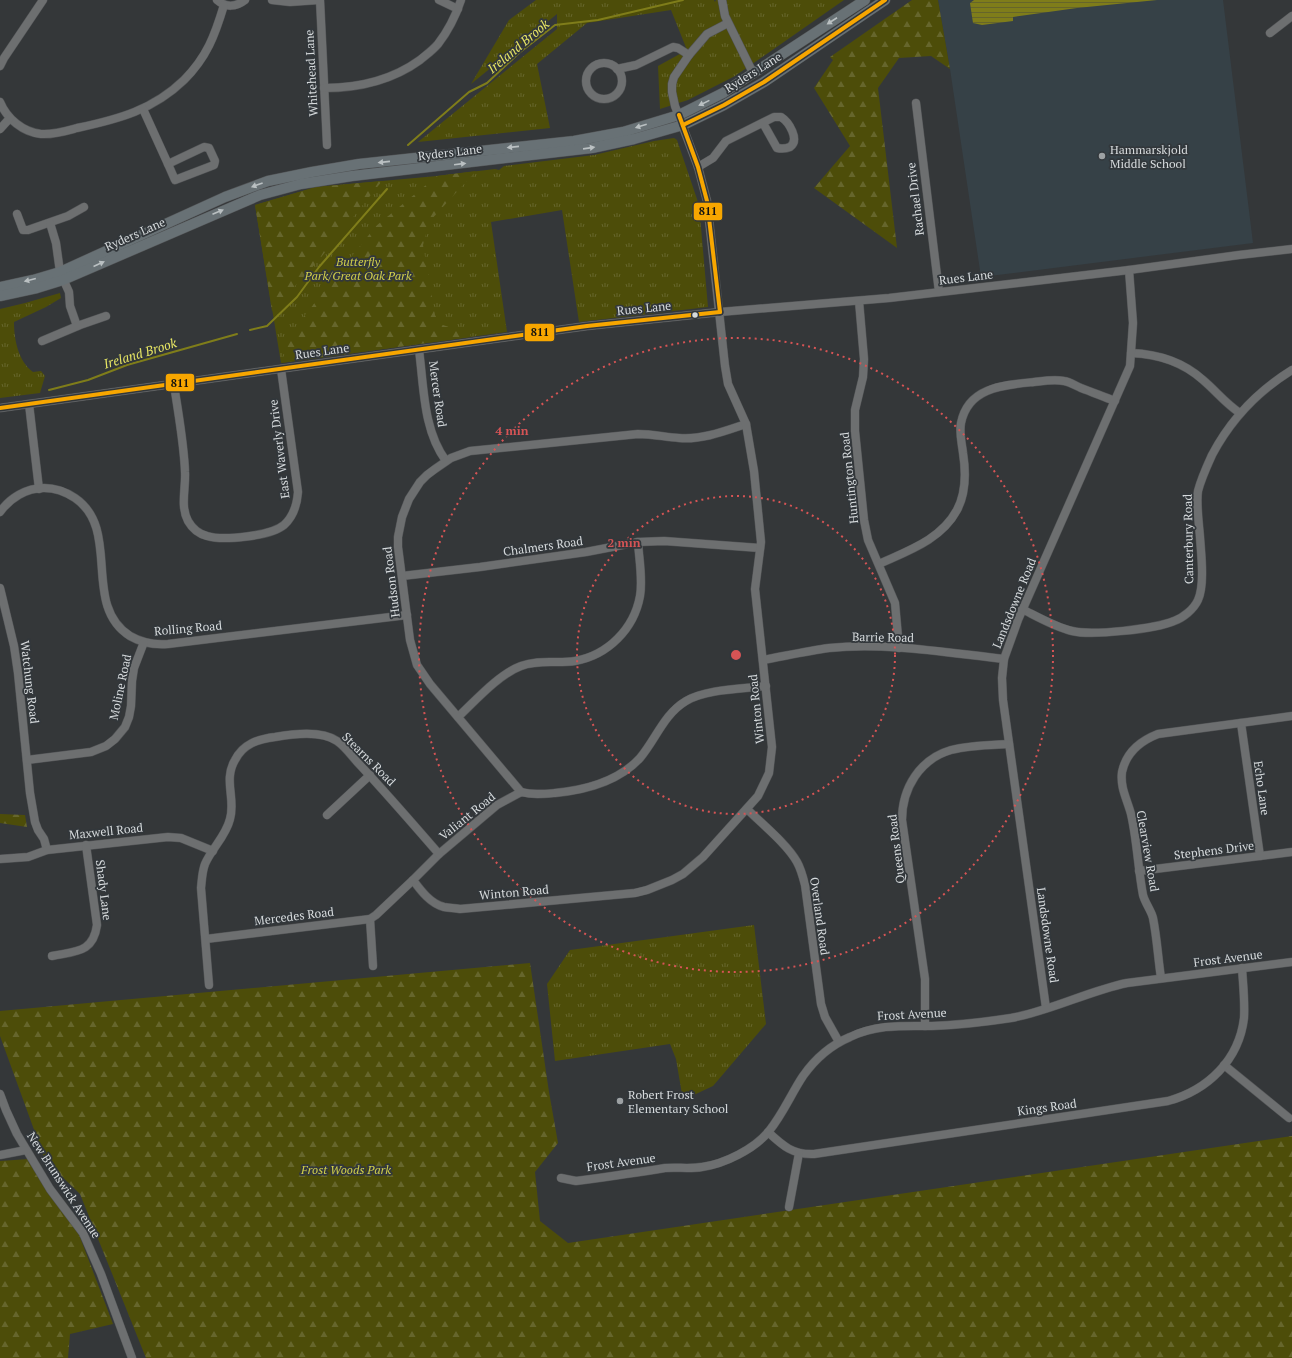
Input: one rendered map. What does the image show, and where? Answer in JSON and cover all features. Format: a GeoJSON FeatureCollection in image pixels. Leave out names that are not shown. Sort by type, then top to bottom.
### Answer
{"type":"FeatureCollection","features":[{"type":"Feature","properties":{"kind":"main road","name":"Ryders Lane"},"geometry":{"type":"LineString","coordinates":[[0,296],[37,288],[225,197],[268,181],[359,164],[574,141],[623,132],[679,115],[723,93],[865,0]]}},
{"type":"Feature","properties":{"kind":"main road","name":"Ryders Lane"},"geometry":{"type":"LineString","coordinates":[[0,287],[61,276],[260,195],[301,184],[352,176],[592,148],[634,139],[683,125],[724,105],[764,82],[885,0]]}},
{"type":"Feature","properties":{"kind":"street"},"geometry":{"type":"LineString","coordinates":[[0,102],[10,118],[31,132],[41,134],[52,134],[102,123],[144,109],[173,90],[196,67],[213,40],[220,2],[235,6],[245,0]]}},
{"type":"Feature","properties":{"kind":"street"},"geometry":{"type":"LineString","coordinates":[[272,0],[290,2],[320,0]]}},
{"type":"Feature","properties":{"kind":"street","name":"Whitehead Lane"},"geometry":{"type":"LineString","coordinates":[[320,0],[327,145]]}},
{"type":"Feature","properties":{"kind":"street"},"geometry":{"type":"LineString","coordinates":[[439,0],[458,9]]}},
{"type":"Feature","properties":{"kind":"street"},"geometry":{"type":"LineString","coordinates":[[324,88],[343,88],[373,83],[401,72],[426,55],[437,45],[451,24],[461,0]]}},
{"type":"Feature","properties":{"kind":"street"},"geometry":{"type":"LineString","coordinates":[[722,0],[725,16],[753,73]]}},
{"type":"Feature","properties":{"kind":"street"},"geometry":{"type":"LineString","coordinates":[[0,66],[39,1]]}},
{"type":"Feature","properties":{"kind":"street"},"geometry":{"type":"LineString","coordinates":[[1270,33],[1292,16]]}},
{"type":"Feature","properties":{"kind":"street","name":"Winton Road"},"geometry":{"type":"LineString","coordinates":[[413,880],[424,894],[433,902],[443,907],[460,908],[635,893],[660,886],[688,870],[703,857],[747,809],[762,789],[771,764],[772,746],[755,589],[760,548],[760,526],[754,471],[746,424],[728,384],[707,201],[698,167],[673,98],[672,84],[674,77],[689,55],[707,34],[728,23]]}},
{"type":"Feature","properties":{"kind":"street"},"geometry":{"type":"LineString","coordinates":[[617,69],[621,76],[621,82],[616,93],[612,96],[606,98],[595,96],[587,88],[586,82],[589,71],[593,66],[603,63],[609,64],[617,69],[636,65],[673,47],[678,48],[689,55]]}},
{"type":"Feature","properties":{"kind":"street","name":"Rachael Drive"},"geometry":{"type":"LineString","coordinates":[[916,103],[939,292]]}},
{"type":"Feature","properties":{"kind":"street"},"geometry":{"type":"LineString","coordinates":[[144,109],[174,179],[178,180],[216,163],[209,148],[206,146],[168,164]]}},
{"type":"Feature","properties":{"kind":"street"},"geometry":{"type":"LineString","coordinates":[[0,129],[10,118]]}},
{"type":"Feature","properties":{"kind":"street"},"geometry":{"type":"LineString","coordinates":[[698,167],[713,158],[726,141],[763,123]]}},
{"type":"Feature","properties":{"kind":"street"},"geometry":{"type":"LineString","coordinates":[[17,214],[23,230],[28,230],[68,216],[84,207]]}},
{"type":"Feature","properties":{"kind":"street"},"geometry":{"type":"LineString","coordinates":[[50,223],[56,243],[61,276],[69,292],[70,306],[77,326]]}},
{"type":"Feature","properties":{"kind":"street","name":"Rues Lane"},"geometry":{"type":"LineString","coordinates":[[0,408],[587,326],[720,312],[859,301],[1129,270],[1292,249]]}},
{"type":"Feature","properties":{"kind":"street","name":"Landsdowne Road"},"geometry":{"type":"LineString","coordinates":[[1046,1008],[1003,700],[1002,678],[1004,659],[1008,644],[1022,609],[1130,366],[1133,323],[1129,270]]}},
{"type":"Feature","properties":{"kind":"street","name":"Huntington Road"},"geometry":{"type":"LineString","coordinates":[[859,301],[864,359],[863,377],[856,410],[856,431],[864,520],[868,540],[895,603],[899,648]]}},
{"type":"Feature","properties":{"kind":"street"},"geometry":{"type":"LineString","coordinates":[[42,341],[77,326],[106,316]]}},
{"type":"Feature","properties":{"kind":"street","name":"Mercer Road"},"geometry":{"type":"LineString","coordinates":[[419,350],[430,430],[436,447],[446,461]]}},
{"type":"Feature","properties":{"kind":"street"},"geometry":{"type":"LineString","coordinates":[[1131,353],[1154,355],[1185,367],[1204,380],[1229,406],[1240,413]]}},
{"type":"Feature","properties":{"kind":"street","name":"East Waverly Drive"},"geometry":{"type":"LineString","coordinates":[[174,384],[185,473],[184,507],[188,520],[197,531],[213,537],[265,534],[278,529],[294,512],[298,492],[281,369]]}},
{"type":"Feature","properties":{"kind":"street","name":"Canterbury Road"},"geometry":{"type":"LineString","coordinates":[[1022,609],[1059,627],[1074,632],[1093,633],[1153,627],[1166,624],[1176,621],[1192,608],[1198,600],[1201,591],[1198,492],[1208,463],[1218,443],[1240,413],[1260,392],[1292,370]]}},
{"type":"Feature","properties":{"kind":"street"},"geometry":{"type":"LineString","coordinates":[[879,564],[934,536],[947,525],[957,509],[963,494],[964,475],[961,424],[970,404],[980,394],[1008,384],[1064,381],[1115,401]]}},
{"type":"Feature","properties":{"kind":"street"},"geometry":{"type":"LineString","coordinates":[[0,512],[8,502],[18,496],[28,491],[39,489],[29,404]]}},
{"type":"Feature","properties":{"kind":"street","name":"Hudson Road"},"geometry":{"type":"LineString","coordinates":[[522,792],[430,684],[417,665],[410,640],[406,615],[398,546],[400,522],[409,499],[420,482],[434,469],[461,454],[480,450],[648,434],[679,438],[694,438],[746,424]]}},
{"type":"Feature","properties":{"kind":"street","name":"Rolling Road"},"geometry":{"type":"LineString","coordinates":[[39,489],[50,489],[66,493],[76,499],[88,511],[94,520],[97,531],[104,583],[104,595],[110,612],[124,631],[134,638],[144,642],[168,644],[406,615]]}},
{"type":"Feature","properties":{"kind":"street","name":"Chalmers Road"},"geometry":{"type":"LineString","coordinates":[[402,576],[586,552],[638,542],[664,541],[760,548]]}},
{"type":"Feature","properties":{"kind":"street"},"geometry":{"type":"LineString","coordinates":[[458,717],[502,677],[515,668],[535,662],[565,662],[582,659],[604,650],[617,640],[632,620],[639,600],[641,583],[638,542]]}},
{"type":"Feature","properties":{"kind":"street","name":"Watchung Road"},"geometry":{"type":"LineString","coordinates":[[0,588],[15,652],[30,793],[35,822],[48,850]]}},
{"type":"Feature","properties":{"kind":"street","name":"Moline Road"},"geometry":{"type":"LineString","coordinates":[[27,760],[91,752],[106,746],[115,739],[122,731],[129,717],[134,668],[144,642]]}},
{"type":"Feature","properties":{"kind":"street","name":"Barrie Road"},"geometry":{"type":"LineString","coordinates":[[763,660],[830,648],[912,648],[1004,659]]}},
{"type":"Feature","properties":{"kind":"street"},"geometry":{"type":"LineString","coordinates":[[522,792],[531,795],[572,791],[599,784],[621,773],[639,759],[658,734],[669,715],[686,701],[706,693],[766,686]]}},
{"type":"Feature","properties":{"kind":"street","name":"Clearview Road"},"geometry":{"type":"LineString","coordinates":[[1161,978],[1152,916],[1143,898],[1131,813],[1123,792],[1123,768],[1130,754],[1140,743],[1158,734],[1292,716]]}},
{"type":"Feature","properties":{"kind":"street","name":"Echo Lane"},"geometry":{"type":"LineString","coordinates":[[1241,723],[1260,856]]}},
{"type":"Feature","properties":{"kind":"street","name":"Stearns Road"},"geometry":{"type":"LineString","coordinates":[[209,984],[201,888],[202,874],[206,863],[230,819],[232,810],[229,781],[231,767],[240,752],[255,741],[263,738],[317,734],[337,741],[370,775],[439,854]]}},
{"type":"Feature","properties":{"kind":"street","name":"Queens Road"},"geometry":{"type":"LineString","coordinates":[[925,1026],[925,979],[902,820],[904,799],[916,774],[926,763],[938,756],[951,750],[966,747],[1009,744]]}},
{"type":"Feature","properties":{"kind":"street"},"geometry":{"type":"LineString","coordinates":[[327,815],[370,775]]}},
{"type":"Feature","properties":{"kind":"street","name":"Valiant Road"},"geometry":{"type":"LineString","coordinates":[[370,919],[439,854],[497,805],[522,792]]}},
{"type":"Feature","properties":{"kind":"street","name":"Overland Road"},"geometry":{"type":"LineString","coordinates":[[747,809],[791,853],[798,863],[802,873],[805,885],[821,1004],[825,1017],[839,1042]]}},
{"type":"Feature","properties":{"kind":"street","name":"Maxwell Road"},"geometry":{"type":"LineString","coordinates":[[0,859],[28,857],[48,850],[86,845],[168,837],[181,838],[213,851]]}},
{"type":"Feature","properties":{"kind":"street","name":"Shady Lane"},"geometry":{"type":"LineString","coordinates":[[52,956],[81,950],[93,941],[95,935],[97,925],[86,845]]}},
{"type":"Feature","properties":{"kind":"street","name":"Stephens Drive"},"geometry":{"type":"LineString","coordinates":[[1140,871],[1292,852]]}},
{"type":"Feature","properties":{"kind":"street"},"geometry":{"type":"LineString","coordinates":[[370,919],[373,966]]}},
{"type":"Feature","properties":{"kind":"street","name":"Mercedes Road"},"geometry":{"type":"LineString","coordinates":[[206,939],[370,919]]}},
{"type":"Feature","properties":{"kind":"street","name":"Frost Avenue"},"geometry":{"type":"LineString","coordinates":[[561,1178],[576,1180],[671,1168],[704,1167],[728,1159],[760,1140],[768,1132],[810,1067],[839,1042],[861,1032],[885,1026],[925,1026],[1013,1018],[1109,986],[1292,962]]}},
{"type":"Feature","properties":{"kind":"street","name":"Kings Road"},"geometry":{"type":"LineString","coordinates":[[768,1132],[784,1146],[799,1153],[814,1154],[1168,1101],[1187,1095],[1212,1078],[1224,1065],[1236,1046],[1242,1027],[1244,1003],[1242,968]]}},
{"type":"Feature","properties":{"kind":"street"},"geometry":{"type":"LineString","coordinates":[[1224,1065],[1289,1118]]}},
{"type":"Feature","properties":{"kind":"street","name":"New Brunswick Avenue"},"geometry":{"type":"LineString","coordinates":[[0,1094],[15,1132],[50,1189],[83,1233],[101,1274],[132,1358]]}},
{"type":"Feature","properties":{"kind":"street"},"geometry":{"type":"LineString","coordinates":[[0,1155],[26,1150]]}},
{"type":"Feature","properties":{"kind":"street"},"geometry":{"type":"LineString","coordinates":[[789,1207],[799,1153]]}},
{"type":"Feature","properties":{"kind":"shaded area","name":"Hammarskjold Middle School"},"geometry":{"type":"Polygon","coordinates":[[[938,0],[1223,0],[1253,243],[981,277],[950,69],[938,0]]]}},
{"type":"Feature","properties":{"kind":"shaded area"},"geometry":{"type":"Polygon","coordinates":[[[974,0],[1157,0],[1077,8],[1013,17],[1013,21],[982,25],[973,23],[970,3],[974,0]]]}},
{"type":"Feature","properties":{"kind":"green space"},"geometry":{"type":"Polygon","coordinates":[[[536,0],[714,0],[715,2],[716,0],[844,0],[735,76],[688,100],[660,109],[658,66],[687,50],[671,10],[587,23],[537,64],[550,128],[418,142],[557,29],[557,14],[471,84],[509,20],[536,0]]]}},
{"type":"Feature","properties":{"kind":"green space"},"geometry":{"type":"Polygon","coordinates":[[[912,0],[938,0],[950,69],[931,56],[899,58],[878,88],[897,248],[814,188],[850,146],[814,88],[833,60],[830,57],[912,0]]]}},
{"type":"Feature","properties":{"kind":"green space","name":"Butterfly Park/Great Oak Park"},"geometry":{"type":"Polygon","coordinates":[[[674,138],[677,140],[699,205],[708,307],[579,322],[562,210],[491,222],[507,332],[281,363],[255,205],[316,187],[495,169],[499,170],[504,166],[594,155],[654,141],[674,138]]]}},
{"type":"Feature","properties":{"kind":"green space"},"geometry":{"type":"Polygon","coordinates":[[[476,171],[429,222],[423,245],[435,315],[440,324],[470,334],[471,337],[281,363],[294,329],[376,226],[437,176],[476,171]]]}},
{"type":"Feature","properties":{"kind":"green space"},"geometry":{"type":"Polygon","coordinates":[[[382,181],[318,261],[272,311],[255,205],[316,187],[382,181]]]}},
{"type":"Feature","properties":{"kind":"green space"},"geometry":{"type":"Polygon","coordinates":[[[60,293],[61,298],[14,322],[16,342],[20,356],[33,372],[41,371],[45,376],[40,393],[0,398],[0,309],[60,293]]]}},
{"type":"Feature","properties":{"kind":"green space"},"geometry":{"type":"Polygon","coordinates":[[[0,814],[25,815],[27,827],[0,823],[0,814]]]}},
{"type":"Feature","properties":{"kind":"green space"},"geometry":{"type":"Polygon","coordinates":[[[754,925],[766,1024],[713,1086],[683,1100],[676,1059],[670,1044],[555,1061],[547,984],[570,950],[754,925]]]}},
{"type":"Feature","properties":{"kind":"green space","name":"Frost Woods Park"},"geometry":{"type":"Polygon","coordinates":[[[530,963],[558,1143],[535,1172],[540,1221],[568,1243],[1292,1136],[1292,1358],[146,1358],[80,1194],[45,1160],[0,1036],[0,1011],[530,963]]]}},
{"type":"Feature","properties":{"kind":"green space"},"geometry":{"type":"Polygon","coordinates":[[[29,1159],[78,1232],[113,1324],[70,1334],[68,1358],[0,1358],[0,1161],[29,1159]]]}},
{"type":"Feature","properties":{"kind":"waterway","name":"Ireland Brook"},"geometry":{"type":"LineString","coordinates":[[408,145],[469,92],[487,83],[519,53],[555,25],[598,20],[683,0]]}},
{"type":"Feature","properties":{"kind":"waterway","name":"Ireland Brook"},"geometry":{"type":"LineString","coordinates":[[250,330],[267,326],[297,297],[319,267],[387,189]]}},
{"type":"Feature","properties":{"kind":"waterway","name":"Ireland Brook"},"geometry":{"type":"LineString","coordinates":[[49,390],[88,380],[127,365],[237,334]]}},
{"type":"Feature","properties":{"kind":"transit line","name":"811"},"geometry":{"type":"LineString","coordinates":[[683,125],[724,105],[764,82],[885,0]]}},
{"type":"Feature","properties":{"kind":"transit line","name":"811"},"geometry":{"type":"LineString","coordinates":[[679,115],[698,167],[707,201],[720,312]]}},
{"type":"Feature","properties":{"kind":"transit line","name":"811"},"geometry":{"type":"LineString","coordinates":[[0,408],[587,326],[720,312]]}},
{"type":"Feature","properties":{"kind":"place","name":"Hammarskjold Middle School"},"geometry":{"type":"Point","coordinates":[1102,156]}},
{"type":"Feature","properties":{"kind":"place","name":"Robert Frost Elementary School"},"geometry":{"type":"Point","coordinates":[620,1101]}}]}
